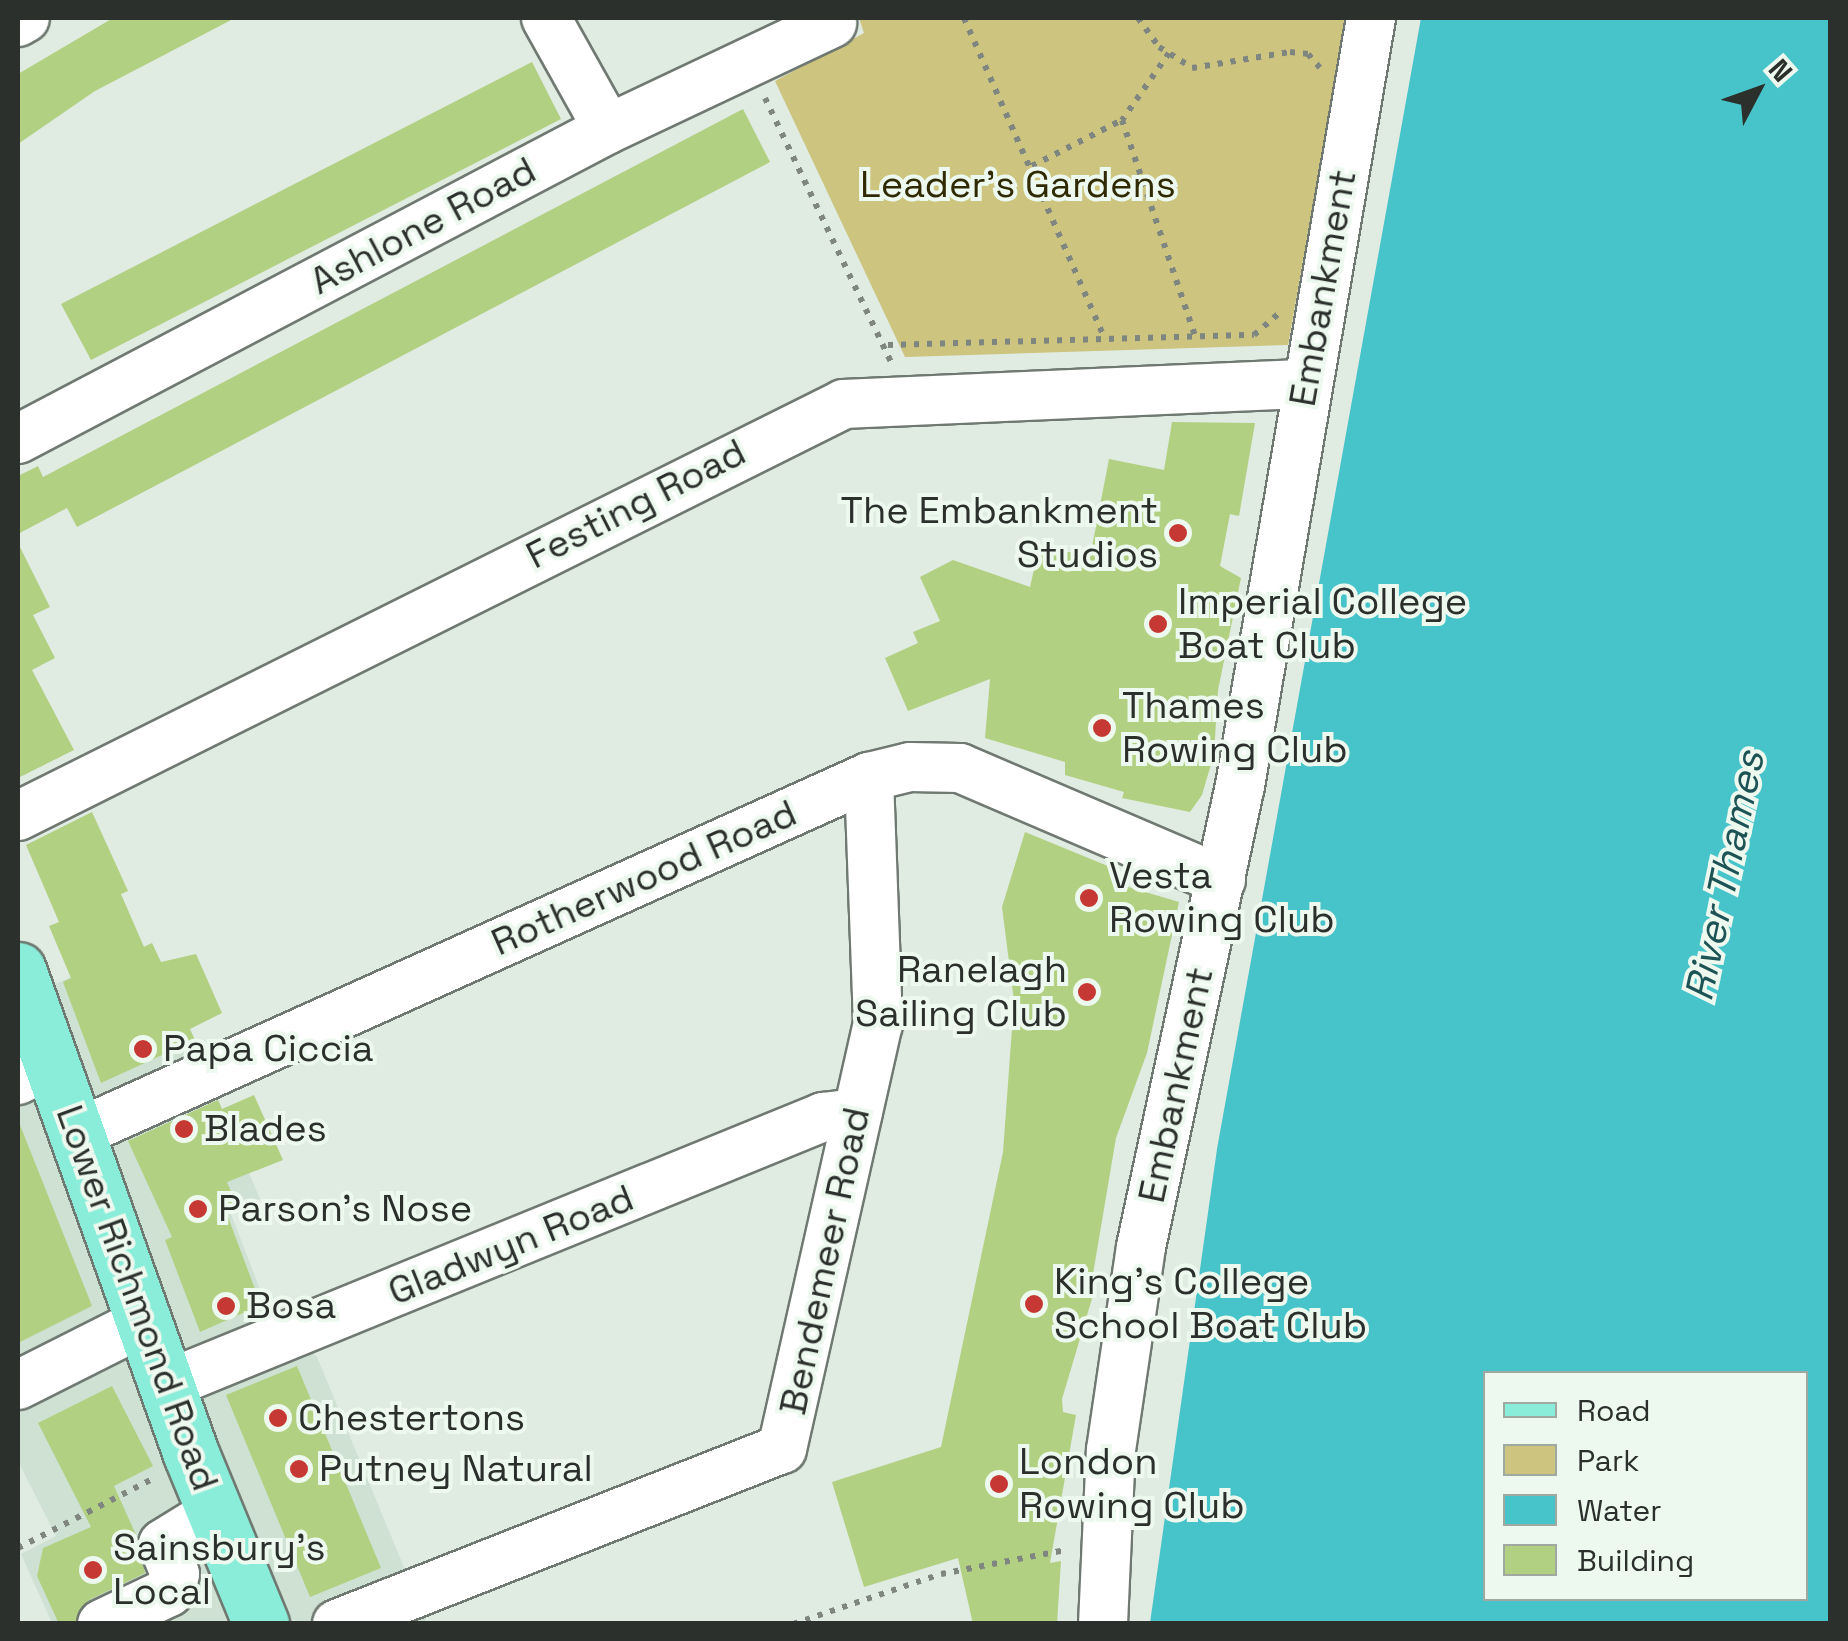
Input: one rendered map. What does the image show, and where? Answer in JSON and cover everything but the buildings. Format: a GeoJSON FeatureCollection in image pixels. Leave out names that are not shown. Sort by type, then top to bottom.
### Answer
{"type":"FeatureCollection","features":[{"type":"Feature","properties":{"kind":"main road","name":"Lower Richmond Road"},"geometry":{"type":"LineString","coordinates":[[18,970],[34,1072],[76,1134],[166,1385],[261,1624]]}},
{"type":"Feature","properties":{"kind":"street"},"geometry":{"type":"LineString","coordinates":[[18,22],[25,18]]}},
{"type":"Feature","properties":{"kind":"street"},"geometry":{"type":"LineString","coordinates":[[546,18],[608,129]]}},
{"type":"Feature","properties":{"kind":"street","name":"Embankment"},"geometry":{"type":"LineString","coordinates":[[1103,1624],[1111,1450],[1141,1247],[1221,880],[1370,18]]}},
{"type":"Feature","properties":{"kind":"street","name":"Ashlone Road"},"geometry":{"type":"LineString","coordinates":[[18,440],[813,25]]}},
{"type":"Feature","properties":{"kind":"street","name":"Festing Road"},"geometry":{"type":"LineString","coordinates":[[18,816],[764,440],[844,404],[1306,384]]}},
{"type":"Feature","properties":{"kind":"street","name":"Rotherwood Road"},"geometry":{"type":"LineString","coordinates":[[76,1134],[869,777],[936,764],[960,768],[1221,880]]}},
{"type":"Feature","properties":{"kind":"street","name":"Bendemeer Road"},"geometry":{"type":"LineString","coordinates":[[338,1624],[782,1449],[878,1024],[869,777]]}},
{"type":"Feature","properties":{"kind":"street","name":"Gladwyn Road"},"geometry":{"type":"LineString","coordinates":[[166,1385],[823,1117],[858,1114]]}},
{"type":"Feature","properties":{"kind":"street"},"geometry":{"type":"LineString","coordinates":[[18,1386],[143,1322]]}},
{"type":"Feature","properties":{"kind":"street"},"geometry":{"type":"LineString","coordinates":[[197,1624],[135,1611],[162,1544],[216,1512]]}},
{"type":"Feature","properties":{"kind":"path"},"geometry":{"type":"LineString","coordinates":[[964,18],[1032,166],[1104,339]]}},
{"type":"Feature","properties":{"kind":"path"},"geometry":{"type":"LineString","coordinates":[[1138,18],[1169,54],[1192,68],[1308,54],[1326,74],[1325,86]]}},
{"type":"Feature","properties":{"kind":"path"},"geometry":{"type":"LineString","coordinates":[[1032,166],[1122,120],[1169,54]]}},
{"type":"Feature","properties":{"kind":"path"},"geometry":{"type":"LineString","coordinates":[[746,62],[888,345],[902,399]]}},
{"type":"Feature","properties":{"kind":"path"},"geometry":{"type":"LineString","coordinates":[[1122,120],[1195,336]]}},
{"type":"Feature","properties":{"kind":"path"},"geometry":{"type":"LineString","coordinates":[[888,345],[1254,335],[1282,311],[1286,292]]}},
{"type":"Feature","properties":{"kind":"path"},"geometry":{"type":"LineString","coordinates":[[18,1548],[162,1474]]}},
{"type":"Feature","properties":{"kind":"path"},"geometry":{"type":"LineString","coordinates":[[793,1624],[964,1570],[1106,1542]]}},
{"type":"Feature","properties":{"kind":"shaded area"},"geometry":{"type":"Polygon","coordinates":[[[152,943],[260,1199],[231,1214],[267,1307],[317,1357],[427,1623],[283,1623],[41,990],[152,943]]]}},
{"type":"Feature","properties":{"kind":"shaded area"},"geometry":{"type":"Polygon","coordinates":[[[18,1033],[240,1623],[52,1623],[21,1554],[56,1536],[18,1461],[18,1033]]]}},
{"type":"Feature","properties":{"kind":"green space","name":"Leader's Gardens"},"geometry":{"type":"Polygon","coordinates":[[[859,18],[1346,18],[1288,345],[905,357],[775,81],[864,33],[859,18]]]}},
{"type":"Feature","properties":{"kind":"water","name":"River Thames"},"geometry":{"type":"Polygon","coordinates":[[[1421,18],[1830,18],[1830,1623],[1150,1623],[1217,1149],[1421,18]]]}},
{"type":"Feature","properties":{"kind":"place","name":"The Embankment Studios"},"geometry":{"type":"Point","coordinates":[1178,533]}},
{"type":"Feature","properties":{"kind":"place","name":"Imperial College Boat Club"},"geometry":{"type":"Point","coordinates":[1158,624]}},
{"type":"Feature","properties":{"kind":"place","name":"Thames Rowing Club"},"geometry":{"type":"Point","coordinates":[1102,728]}},
{"type":"Feature","properties":{"kind":"place","name":"Vesta Rowing Club"},"geometry":{"type":"Point","coordinates":[1089,898]}},
{"type":"Feature","properties":{"kind":"place","name":"Ranelagh Sailing Club"},"geometry":{"type":"Point","coordinates":[1087,992]}},
{"type":"Feature","properties":{"kind":"place","name":"Papa Ciccia"},"geometry":{"type":"Point","coordinates":[143,1049]}},
{"type":"Feature","properties":{"kind":"place","name":"Blades"},"geometry":{"type":"Point","coordinates":[184,1129]}},
{"type":"Feature","properties":{"kind":"place","name":"Parson's Nose"},"geometry":{"type":"Point","coordinates":[198,1209]}},
{"type":"Feature","properties":{"kind":"place","name":"King's College School Boat Club"},"geometry":{"type":"Point","coordinates":[1034,1304]}},
{"type":"Feature","properties":{"kind":"place","name":"Bosa"},"geometry":{"type":"Point","coordinates":[226,1306]}},
{"type":"Feature","properties":{"kind":"place","name":"Chestertons"},"geometry":{"type":"Point","coordinates":[278,1418]}},
{"type":"Feature","properties":{"kind":"place","name":"Putney Natural"},"geometry":{"type":"Point","coordinates":[299,1469]}},
{"type":"Feature","properties":{"kind":"place","name":"London Rowing Club"},"geometry":{"type":"Point","coordinates":[999,1484]}},
{"type":"Feature","properties":{"kind":"place","name":"Sainsbury's Local"},"geometry":{"type":"Point","coordinates":[93,1570]}}]}
